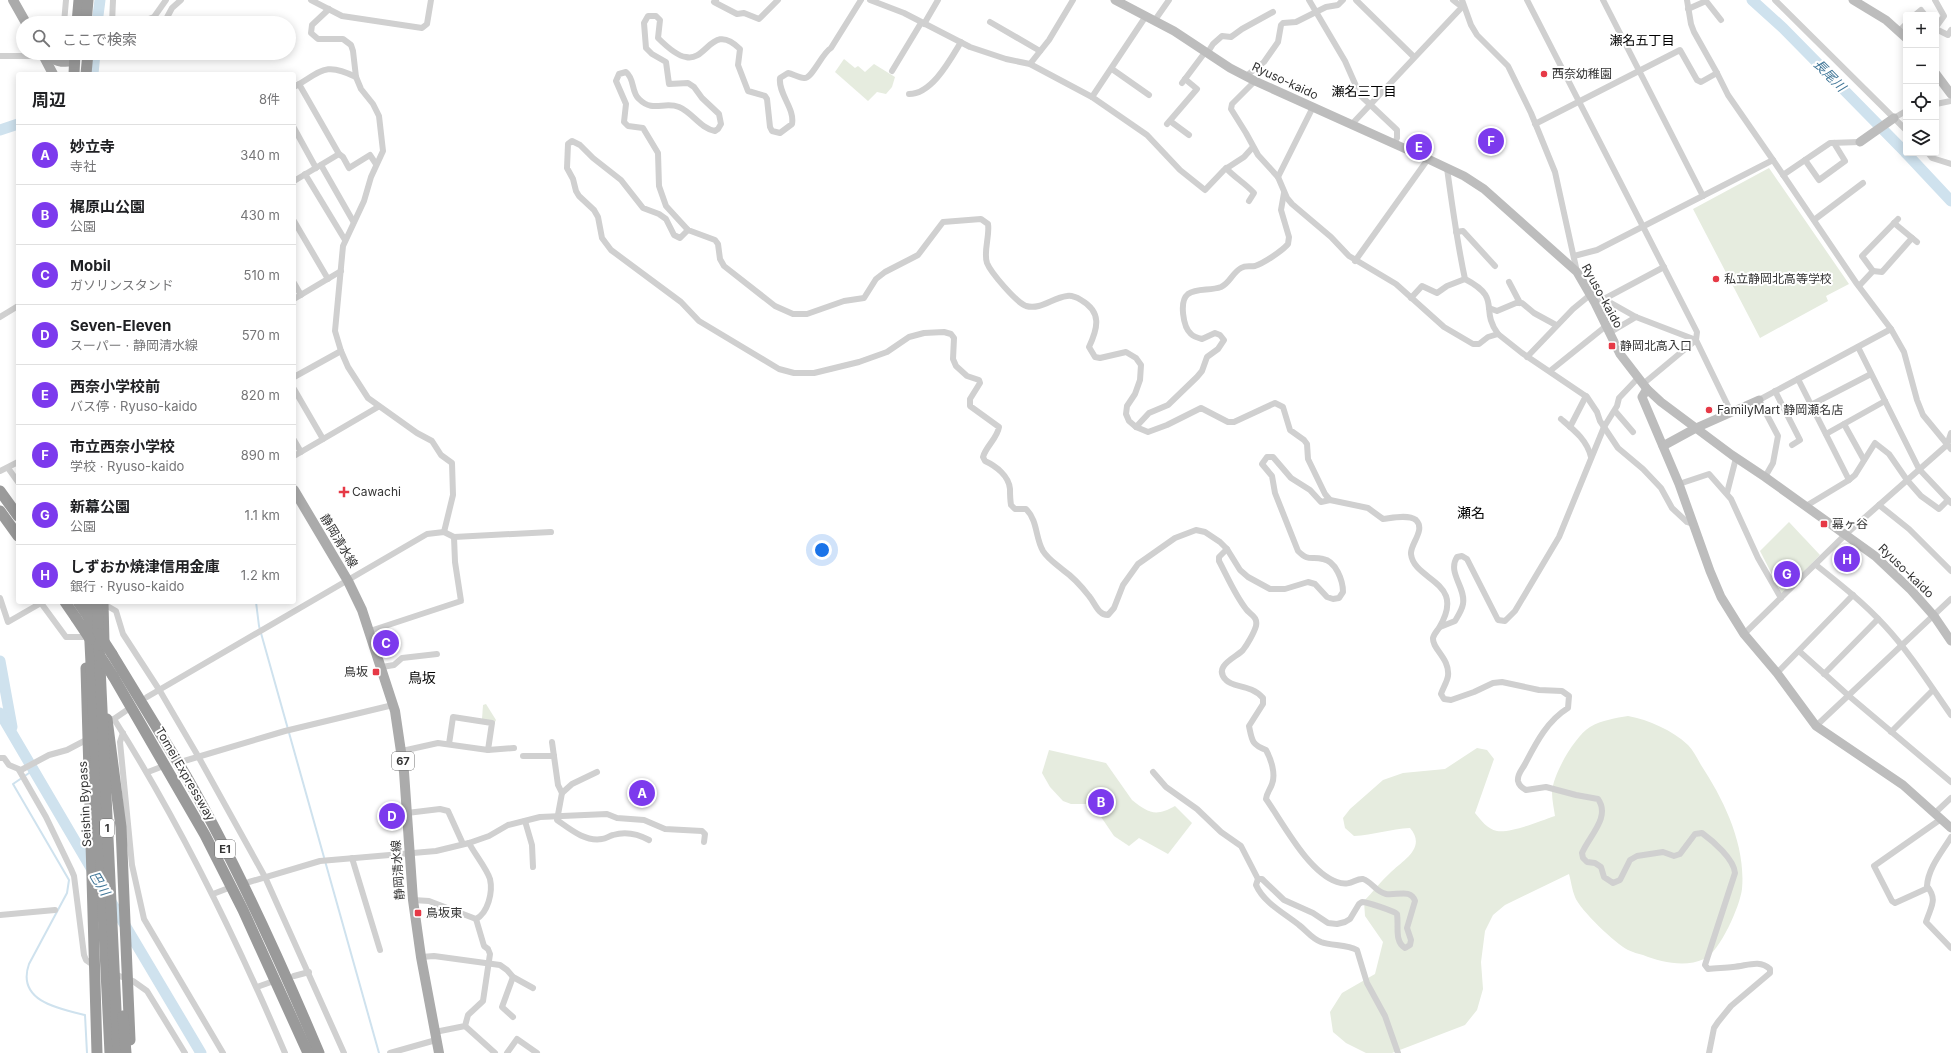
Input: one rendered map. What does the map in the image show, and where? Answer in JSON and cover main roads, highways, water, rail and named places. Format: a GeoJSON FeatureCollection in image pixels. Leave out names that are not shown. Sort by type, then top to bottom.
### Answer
{"type":"FeatureCollection","features":[{"type":"Feature","properties":{"kind":"highway"},"geometry":{"type":"LineString","coordinates":[[73,0],[73,16]]}},
{"type":"Feature","properties":{"kind":"highway"},"geometry":{"type":"LineString","coordinates":[[78,16],[79,0]]}},
{"type":"Feature","properties":{"kind":"highway"},"geometry":{"type":"LineString","coordinates":[[87,16],[88,0]]}},
{"type":"Feature","properties":{"kind":"highway"},"geometry":{"type":"LineString","coordinates":[[91,16],[92,0]]}},
{"type":"Feature","properties":{"kind":"highway"},"geometry":{"type":"LineString","coordinates":[[73,60],[73,72]]}},
{"type":"Feature","properties":{"kind":"highway"},"geometry":{"type":"LineString","coordinates":[[82,72],[83,60]]}},
{"type":"Feature","properties":{"kind":"highway"},"geometry":{"type":"LineString","coordinates":[[86,72],[87,60]]}},
{"type":"Feature","properties":{"kind":"highway"},"geometry":{"type":"LineString","coordinates":[[0,491],[16,513]]}},
{"type":"Feature","properties":{"kind":"highway"},"geometry":{"type":"LineString","coordinates":[[0,511],[16,533]]}},
{"type":"Feature","properties":{"kind":"highway","name":"Tomei Expressway"},"geometry":{"type":"LineString","coordinates":[[66,604],[112,676],[175,781],[229,882],[281,988],[308,1053]]}},
{"type":"Feature","properties":{"kind":"highway","name":"Tomei Expressway"},"geometry":{"type":"LineString","coordinates":[[79,604],[112,654],[185,774],[218,836],[290,984],[319,1053]]}},
{"type":"Feature","properties":{"kind":"highway","name":"1"},"geometry":{"type":"LineString","coordinates":[[84,604],[92,644],[88,738],[93,966],[97,1053]]}},
{"type":"Feature","properties":{"kind":"highway","name":"Seishin Bypass"},"geometry":{"type":"LineString","coordinates":[[88,604],[92,644],[108,941],[118,1053]]}},
{"type":"Feature","properties":{"kind":"highway"},"geometry":{"type":"LineString","coordinates":[[101,604],[121,827],[130,1053]]}},
{"type":"Feature","properties":{"kind":"highway","name":"Seishin Bypass"},"geometry":{"type":"LineString","coordinates":[[92,644],[101,604]]}},
{"type":"Feature","properties":{"kind":"highway"},"geometry":{"type":"LineString","coordinates":[[104,1053],[102,992],[108,941]]}},
{"type":"Feature","properties":{"kind":"highway"},"geometry":{"type":"LineString","coordinates":[[108,941],[122,1010],[126,1053]]}},
{"type":"Feature","properties":{"kind":"highway","name":"Seishin Bypass"},"geometry":{"type":"LineString","coordinates":[[108,941],[110,1053]]}},
{"type":"Feature","properties":{"kind":"main road"},"geometry":{"type":"LineString","coordinates":[[13,0],[22,16]]}},
{"type":"Feature","properties":{"kind":"main road","name":"Ryuso-kaido"},"geometry":{"type":"LineString","coordinates":[[1115,0],[1155,20],[1255,81],[1428,159],[1484,189],[1578,272],[1620,354],[1642,384],[1696,428],[1736,458],[1845,534],[1896,575],[1934,616],[1951,641]]}},
{"type":"Feature","properties":{"kind":"main road"},"geometry":{"type":"LineString","coordinates":[[1853,0],[1886,20],[1903,35]]}},
{"type":"Feature","properties":{"kind":"main road"},"geometry":{"type":"LineString","coordinates":[[46,60],[52,72]]}},
{"type":"Feature","properties":{"kind":"main road"},"geometry":{"type":"LineString","coordinates":[[54,60],[66,63],[69,60]]}},
{"type":"Feature","properties":{"kind":"main road"},"geometry":{"type":"LineString","coordinates":[[1939,78],[1951,94]]}},
{"type":"Feature","properties":{"kind":"main road"},"geometry":{"type":"LineString","coordinates":[[1860,142],[1894,118]]}},
{"type":"Feature","properties":{"kind":"main road"},"geometry":{"type":"LineString","coordinates":[[1642,384],[1642,398],[1679,484],[1710,571],[1721,597],[1744,634],[1777,673],[1816,726],[1894,778],[1951,828]]}},
{"type":"Feature","properties":{"kind":"main road"},"geometry":{"type":"LineString","coordinates":[[1663,446],[1696,428],[1759,400]]}},
{"type":"Feature","properties":{"kind":"main road","name":"静岡清水線"},"geometry":{"type":"LineString","coordinates":[[296,493],[348,581],[362,610],[382,667],[393,705],[402,751],[412,900],[439,1053]]}},
{"type":"Feature","properties":{"kind":"waterway"},"geometry":{"type":"LineString","coordinates":[[98,16],[100,0]]}},
{"type":"Feature","properties":{"kind":"waterway","name":"長尾川"},"geometry":{"type":"LineString","coordinates":[[1752,0],[1783,28],[1903,150]]}},
{"type":"Feature","properties":{"kind":"waterway"},"geometry":{"type":"LineString","coordinates":[[93,72],[94,60]]}},
{"type":"Feature","properties":{"kind":"waterway"},"geometry":{"type":"LineString","coordinates":[[0,130],[16,125]]}},
{"type":"Feature","properties":{"kind":"waterway","name":"長尾川"},"geometry":{"type":"LineString","coordinates":[[1909,156],[1951,201]]}},
{"type":"Feature","properties":{"kind":"waterway"},"geometry":{"type":"LineString","coordinates":[[256,604],[259,626],[379,1053]]}},
{"type":"Feature","properties":{"kind":"waterway"},"geometry":{"type":"LineString","coordinates":[[0,661],[12,727]]}},
{"type":"Feature","properties":{"kind":"waterway","name":"巴川"},"geometry":{"type":"LineString","coordinates":[[0,713],[94,873]]}},
{"type":"Feature","properties":{"kind":"waterway"},"geometry":{"type":"LineString","coordinates":[[32,771],[13,784],[69,880],[67,893],[29,964],[27,977],[29,987],[34,995],[42,1001],[63,1010],[85,1015],[87,1053]]}},
{"type":"Feature","properties":{"kind":"waterway","name":"巴川"},"geometry":{"type":"LineString","coordinates":[[110,900],[201,1053]]}},
{"type":"Feature","properties":{"kind":"place","name":"西奈幼稚園"},"geometry":{"type":"Point","coordinates":[1544,74]}},
{"type":"Feature","properties":{"kind":"place","name":"市立西奈小学校"},"geometry":{"type":"Point","coordinates":[1491,141]}},
{"type":"Feature","properties":{"kind":"place","name":"西奈小学校前"},"geometry":{"type":"Point","coordinates":[1419,147]}},
{"type":"Feature","properties":{"kind":"place","name":"私立静岡北高等学校"},"geometry":{"type":"Point","coordinates":[1716,279]}},
{"type":"Feature","properties":{"kind":"place","name":"静岡北高入口"},"geometry":{"type":"Point","coordinates":[1612,346]}},
{"type":"Feature","properties":{"kind":"place","name":"FamilyMart 静岡瀬名店"},"geometry":{"type":"Point","coordinates":[1709,410]}},
{"type":"Feature","properties":{"kind":"place","name":"Cawachi"},"geometry":{"type":"Point","coordinates":[344,492]}},
{"type":"Feature","properties":{"kind":"place","name":"幕ヶ谷"},"geometry":{"type":"Point","coordinates":[1824,524]}},
{"type":"Feature","properties":{"kind":"place","name":"しずおか焼津信用金庫"},"geometry":{"type":"Point","coordinates":[1847,559]}},
{"type":"Feature","properties":{"kind":"place","name":"新幕公園"},"geometry":{"type":"Point","coordinates":[1787,574]}},
{"type":"Feature","properties":{"kind":"place","name":"Mobil"},"geometry":{"type":"Point","coordinates":[386,643]}},
{"type":"Feature","properties":{"kind":"place","name":"鳥坂"},"geometry":{"type":"Point","coordinates":[376,672]}},
{"type":"Feature","properties":{"kind":"place","name":"妙立寺"},"geometry":{"type":"Point","coordinates":[642,793]}},
{"type":"Feature","properties":{"kind":"place","name":"梶原山公園"},"geometry":{"type":"Point","coordinates":[1101,802]}},
{"type":"Feature","properties":{"kind":"place","name":"Seven-Eleven"},"geometry":{"type":"Point","coordinates":[392,816]}},
{"type":"Feature","properties":{"kind":"place","name":"鳥坂東"},"geometry":{"type":"Point","coordinates":[418,913]}},
{"type":"Feature","properties":{"kind":"district","name":"瀬名五丁目"},"geometry":{"type":"Point","coordinates":[1642,40]}},
{"type":"Feature","properties":{"kind":"district","name":"瀬名三丁目"},"geometry":{"type":"Point","coordinates":[1364,91]}},
{"type":"Feature","properties":{"kind":"district","name":"瀬名"},"geometry":{"type":"Point","coordinates":[1471,513]}},
{"type":"Feature","properties":{"kind":"district","name":"鳥坂"},"geometry":{"type":"Point","coordinates":[422,678]}}]}
